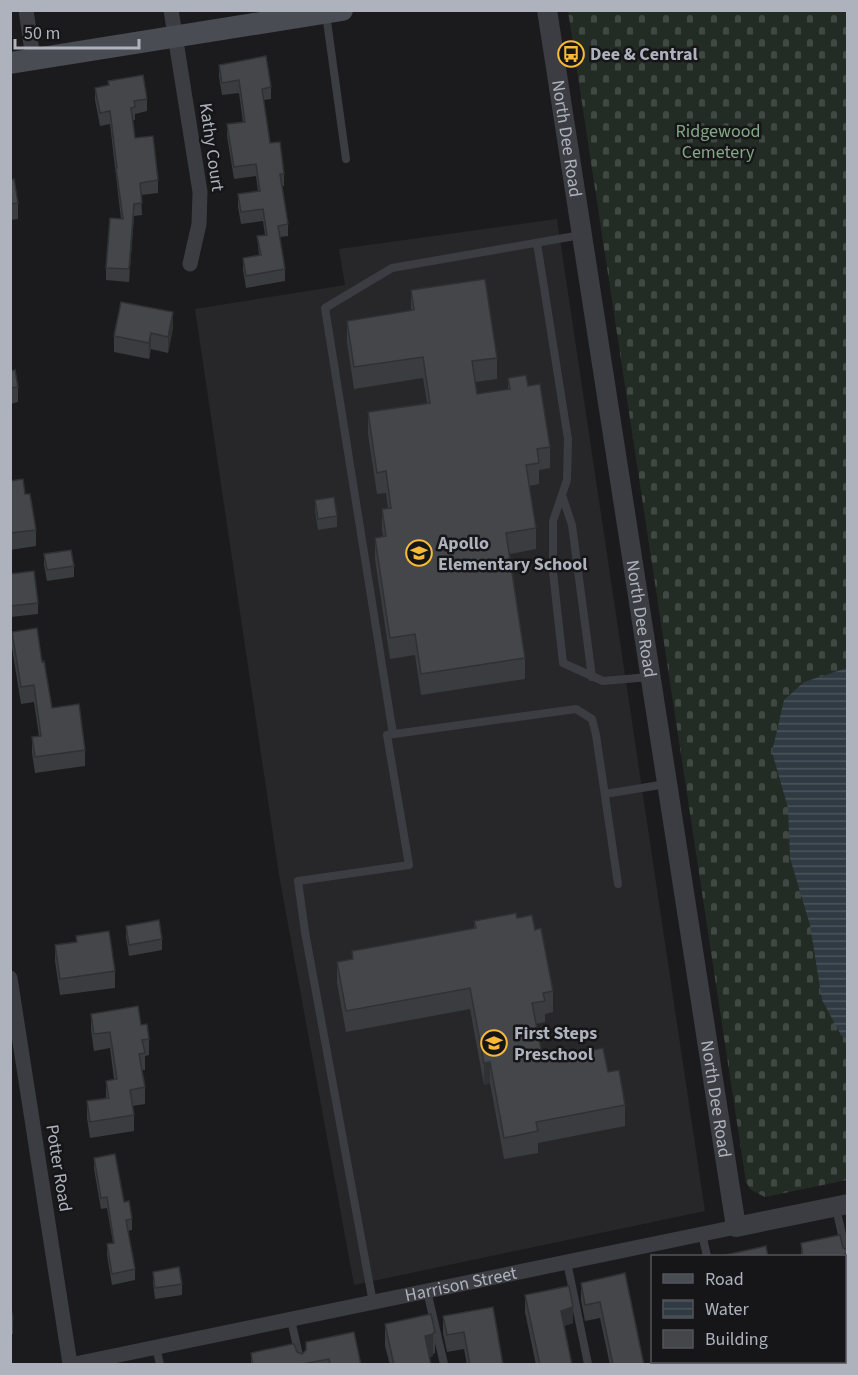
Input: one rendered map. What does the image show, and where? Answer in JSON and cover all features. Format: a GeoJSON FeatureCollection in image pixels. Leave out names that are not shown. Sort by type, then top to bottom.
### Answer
{"type":"FeatureCollection","features":[{"type":"Feature","properties":{"kind":"main road"},"geometry":{"type":"LineString","coordinates":[[10,63],[334,12]]}},
{"type":"Feature","properties":{"kind":"street"},"geometry":{"type":"LineString","coordinates":[[26,10],[33,59]]}},
{"type":"Feature","properties":{"kind":"street","name":"Kathy Court"},"geometry":{"type":"LineString","coordinates":[[171,10],[200,192],[199,224],[190,264]]}},
{"type":"Feature","properties":{"kind":"street","name":"North Dee Road"},"geometry":{"type":"LineString","coordinates":[[547,10],[736,1227]]}},
{"type":"Feature","properties":{"kind":"street","name":"Potter Road"},"geometry":{"type":"LineString","coordinates":[[10,978],[70,1365]]}},
{"type":"Feature","properties":{"kind":"street","name":"Harrison Street"},"geometry":{"type":"LineString","coordinates":[[75,1365],[842,1206]]}},
{"type":"Feature","properties":{"kind":"lane"},"geometry":{"type":"LineString","coordinates":[[334,12],[346,159]]}},
{"type":"Feature","properties":{"kind":"lane"},"geometry":{"type":"LineString","coordinates":[[393,734],[325,308],[392,268],[582,235]]}},
{"type":"Feature","properties":{"kind":"lane"},"geometry":{"type":"LineString","coordinates":[[537,243],[568,439],[567,480],[553,521],[553,572],[563,663],[603,681],[650,677]]}},
{"type":"Feature","properties":{"kind":"lane"},"geometry":{"type":"LineString","coordinates":[[562,495],[572,525],[592,677]]}},
{"type":"Feature","properties":{"kind":"lane"},"geometry":{"type":"LineString","coordinates":[[373,1303],[305,932],[298,881],[409,865],[387,735],[576,709],[592,719],[596,735],[618,884]]}},
{"type":"Feature","properties":{"kind":"lane"},"geometry":{"type":"LineString","coordinates":[[605,794],[667,784]]}},
{"type":"Feature","properties":{"kind":"lane"},"geometry":{"type":"LineString","coordinates":[[842,1206],[848,1261]]}},
{"type":"Feature","properties":{"kind":"lane"},"geometry":{"type":"LineString","coordinates":[[702,1234],[707,1255]]}},
{"type":"Feature","properties":{"kind":"lane"},"geometry":{"type":"LineString","coordinates":[[567,1262],[588,1365]]}},
{"type":"Feature","properties":{"kind":"lane"},"geometry":{"type":"LineString","coordinates":[[427,1291],[444,1365]]}},
{"type":"Feature","properties":{"kind":"lane"},"geometry":{"type":"LineString","coordinates":[[291,1320],[301,1365]]}},
{"type":"Feature","properties":{"kind":"lane"},"geometry":{"type":"LineString","coordinates":[[156,1348],[160,1365]]}},
{"type":"Feature","properties":{"kind":"shaded area"},"geometry":{"type":"Polygon","coordinates":[[[557,219],[705,1211],[354,1285],[279,875],[195,309],[345,285],[339,249],[557,219]]]}},
{"type":"Feature","properties":{"kind":"green space","name":"Ridgewood Cemetery"},"geometry":{"type":"Polygon","coordinates":[[[568,11],[847,11],[847,1180],[765,1197],[751,1190],[746,1182],[568,11]]]}},
{"type":"Feature","properties":{"kind":"water"},"geometry":{"type":"Polygon","coordinates":[[[848,668],[847,1039],[841,1035],[822,1000],[810,925],[790,858],[788,808],[772,752],[784,700],[804,682],[848,668]]]}},
{"type":"Feature","properties":{"kind":"building"},"geometry":{"type":"Polygon","coordinates":[[[266,56],[271,87],[262,89],[270,143],[280,142],[284,174],[280,174],[288,224],[278,226],[285,269],[246,276],[243,258],[261,255],[257,236],[267,235],[263,209],[241,212],[238,194],[260,191],[256,164],[234,167],[227,124],[245,122],[239,80],[222,83],[219,65],[266,56]]]}},
{"type":"Feature","properties":{"kind":"building"},"geometry":{"type":"Polygon","coordinates":[[[143,75],[147,99],[134,101],[135,107],[131,108],[135,138],[153,136],[158,180],[140,183],[142,203],[134,204],[129,269],[106,268],[110,218],[123,219],[110,111],[100,113],[95,88],[109,85],[108,81],[143,75]]]}},
{"type":"Feature","properties":{"kind":"building"},"geometry":{"type":"Polygon","coordinates":[[[14,179],[18,203],[10,204],[10,180],[14,179]]]}},
{"type":"Feature","properties":{"kind":"building"},"geometry":{"type":"Polygon","coordinates":[[[485,279],[497,358],[472,361],[477,394],[510,389],[508,378],[526,375],[528,386],[540,384],[550,447],[537,449],[539,463],[526,465],[536,528],[506,533],[525,658],[421,674],[415,634],[390,638],[375,538],[386,536],[382,509],[391,508],[386,471],[377,473],[368,412],[430,403],[423,357],[354,367],[347,321],[414,310],[411,290],[485,279]]]}},
{"type":"Feature","properties":{"kind":"building"},"geometry":{"type":"Polygon","coordinates":[[[121,302],[173,312],[168,337],[151,333],[149,343],[114,336],[121,302]]]}},
{"type":"Feature","properties":{"kind":"building"},"geometry":{"type":"Polygon","coordinates":[[[15,370],[18,387],[10,388],[10,371],[15,370]]]}},
{"type":"Feature","properties":{"kind":"building"},"geometry":{"type":"Polygon","coordinates":[[[23,479],[25,494],[30,494],[36,530],[10,533],[10,481],[23,479]]]}},
{"type":"Feature","properties":{"kind":"building"},"geometry":{"type":"Polygon","coordinates":[[[334,497],[337,516],[318,519],[315,500],[334,497]]]}},
{"type":"Feature","properties":{"kind":"building"},"geometry":{"type":"Polygon","coordinates":[[[71,550],[74,566],[47,570],[44,554],[71,550]]]}},
{"type":"Feature","properties":{"kind":"building"},"geometry":{"type":"Polygon","coordinates":[[[34,571],[38,603],[11,606],[10,574],[34,571]]]}},
{"type":"Feature","properties":{"kind":"building"},"geometry":{"type":"Polygon","coordinates":[[[37,628],[52,708],[79,704],[85,750],[35,757],[32,737],[41,736],[34,685],[21,687],[12,632],[37,628]]]}},
{"type":"Feature","properties":{"kind":"building","name":"First Steps Preschool"},"geometry":{"type":"Polygon","coordinates":[[[516,913],[517,918],[532,915],[535,930],[541,928],[553,991],[543,993],[545,1001],[532,1003],[543,1059],[603,1048],[608,1072],[619,1070],[625,1105],[536,1122],[538,1131],[504,1138],[490,1062],[484,1063],[470,988],[346,1011],[337,962],[353,959],[352,951],[476,928],[474,921],[516,913]]]}},
{"type":"Feature","properties":{"kind":"building"},"geometry":{"type":"Polygon","coordinates":[[[159,920],[162,939],[129,945],[126,926],[159,920]]]}},
{"type":"Feature","properties":{"kind":"building"},"geometry":{"type":"Polygon","coordinates":[[[109,931],[115,971],[60,979],[55,945],[77,942],[76,936],[109,931]]]}},
{"type":"Feature","properties":{"kind":"building"},"geometry":{"type":"Polygon","coordinates":[[[138,1006],[141,1025],[147,1024],[149,1039],[142,1040],[145,1053],[139,1054],[145,1087],[130,1090],[134,1115],[90,1122],[87,1101],[109,1098],[106,1081],[117,1079],[110,1032],[94,1034],[91,1014],[138,1006]]]}},
{"type":"Feature","properties":{"kind":"building"},"geometry":{"type":"Polygon","coordinates":[[[115,1154],[124,1202],[129,1201],[132,1219],[126,1220],[135,1269],[112,1274],[107,1244],[114,1243],[107,1197],[101,1198],[94,1158],[115,1154]]]}},
{"type":"Feature","properties":{"kind":"building"},"geometry":{"type":"Polygon","coordinates":[[[840,1235],[843,1248],[848,1250],[848,1253],[803,1255],[801,1243],[840,1235]]]}},
{"type":"Feature","properties":{"kind":"building"},"geometry":{"type":"Polygon","coordinates":[[[766,1246],[768,1255],[725,1255],[766,1246]]]}},
{"type":"Feature","properties":{"kind":"building"},"geometry":{"type":"Polygon","coordinates":[[[179,1267],[182,1284],[155,1288],[153,1272],[179,1267]]]}},
{"type":"Feature","properties":{"kind":"building"},"geometry":{"type":"Polygon","coordinates":[[[625,1273],[644,1365],[613,1365],[600,1302],[585,1305],[581,1283],[625,1273]]]}},
{"type":"Feature","properties":{"kind":"building"},"geometry":{"type":"Polygon","coordinates":[[[569,1286],[573,1307],[561,1311],[572,1365],[540,1365],[525,1295],[569,1286]]]}},
{"type":"Feature","properties":{"kind":"building"},"geometry":{"type":"Polygon","coordinates":[[[493,1307],[503,1365],[470,1365],[464,1332],[447,1335],[443,1316],[493,1307]]]}},
{"type":"Feature","properties":{"kind":"building"},"geometry":{"type":"Polygon","coordinates":[[[846,1309],[848,1316],[848,1336],[846,1336],[846,1309]]]}},
{"type":"Feature","properties":{"kind":"building"},"geometry":{"type":"Polygon","coordinates":[[[431,1314],[435,1332],[425,1336],[431,1365],[394,1365],[385,1324],[431,1314]]]}},
{"type":"Feature","properties":{"kind":"building"},"geometry":{"type":"Polygon","coordinates":[[[354,1332],[361,1365],[330,1365],[329,1359],[296,1365],[253,1365],[251,1353],[294,1344],[297,1352],[302,1354],[306,1350],[306,1342],[354,1332]]]}},
{"type":"Feature","properties":{"kind":"building"},"geometry":{"type":"Polygon","coordinates":[[[684,1363],[708,1363],[699,1365],[684,1365],[684,1363]]]}},
{"type":"Feature","properties":{"kind":"place","name":"Dee & Central"},"geometry":{"type":"Point","coordinates":[571,54]}},
{"type":"Feature","properties":{"kind":"place","name":"Apollo Elementary School"},"geometry":{"type":"Point","coordinates":[419,553]}},
{"type":"Feature","properties":{"kind":"place","name":"First Steps Preschool"},"geometry":{"type":"Point","coordinates":[494,1043]}}]}
